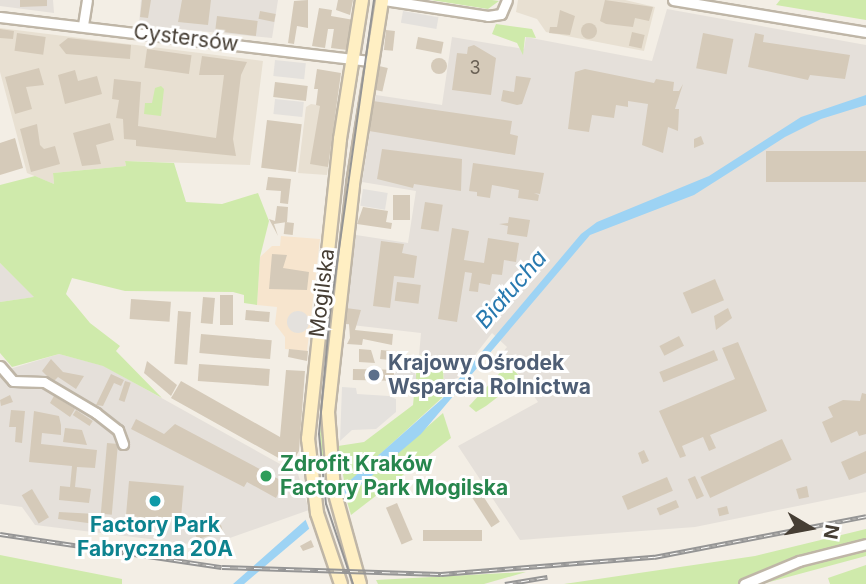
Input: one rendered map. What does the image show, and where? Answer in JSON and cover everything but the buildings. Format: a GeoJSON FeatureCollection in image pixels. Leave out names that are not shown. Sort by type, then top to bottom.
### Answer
{"type":"FeatureCollection","features":[{"type":"Feature","properties":{"kind":"main road","name":"Mogilska"},"geometry":{"type":"LineString","coordinates":[[341,584],[322,528],[310,475],[314,354],[362,0]]}},
{"type":"Feature","properties":{"kind":"main road","name":"Mogilska"},"geometry":{"type":"LineString","coordinates":[[360,584],[332,480],[328,421],[331,358],[371,61],[383,0]]}},
{"type":"Feature","properties":{"kind":"main road"},"geometry":{"type":"LineString","coordinates":[[310,475],[313,465],[320,463],[332,480]]}},
{"type":"Feature","properties":{"kind":"street"},"geometry":{"type":"LineString","coordinates":[[83,25],[87,0]]}},
{"type":"Feature","properties":{"kind":"street"},"geometry":{"type":"LineString","coordinates":[[383,0],[485,16],[503,11],[506,0]]}},
{"type":"Feature","properties":{"kind":"street"},"geometry":{"type":"LineString","coordinates":[[673,0],[866,32]]}},
{"type":"Feature","properties":{"kind":"street","name":"Cystersów"},"geometry":{"type":"LineString","coordinates":[[0,17],[371,61]]}},
{"type":"Feature","properties":{"kind":"street"},"geometry":{"type":"LineString","coordinates":[[0,366],[13,381],[44,382],[96,413],[118,430],[123,444]]}},
{"type":"Feature","properties":{"kind":"street"},"geometry":{"type":"LineString","coordinates":[[744,584],[799,561],[866,544]]}},
{"type":"Feature","properties":{"kind":"shaded area"},"geometry":{"type":"Polygon","coordinates":[[[0,0],[53,0],[54,13],[0,6],[0,0]]]}},
{"type":"Feature","properties":{"kind":"shaded area"},"geometry":{"type":"Polygon","coordinates":[[[141,0],[278,0],[272,38],[139,25],[141,0]]]}},
{"type":"Feature","properties":{"kind":"shaded area"},"geometry":{"type":"Polygon","coordinates":[[[518,0],[625,0],[655,7],[644,51],[546,32],[537,19],[516,12],[518,0]]]}},
{"type":"Feature","properties":{"kind":"shaded area"},"geometry":{"type":"Polygon","coordinates":[[[667,9],[866,45],[866,492],[695,527],[520,540],[458,446],[538,402],[503,352],[507,347],[492,333],[445,394],[443,358],[419,355],[421,333],[343,324],[356,235],[408,243],[416,191],[362,182],[376,95],[442,105],[452,37],[524,49],[526,37],[652,61],[667,9]]]}},
{"type":"Feature","properties":{"kind":"shaded area"},"geometry":{"type":"Polygon","coordinates":[[[403,11],[438,17],[436,29],[401,23],[403,11]]]}},
{"type":"Feature","properties":{"kind":"shaded area"},"geometry":{"type":"Polygon","coordinates":[[[0,28],[263,61],[250,165],[125,161],[126,166],[53,173],[54,184],[27,173],[0,72],[0,28]]]}},
{"type":"Feature","properties":{"kind":"shaded area"},"geometry":{"type":"Polygon","coordinates":[[[275,60],[306,63],[304,79],[273,76],[275,60]]]}},
{"type":"Feature","properties":{"kind":"shaded area"},"geometry":{"type":"Polygon","coordinates":[[[275,99],[304,102],[302,117],[273,114],[275,99]]]}},
{"type":"Feature","properties":{"kind":"shaded area"},"geometry":{"type":"Polygon","coordinates":[[[311,104],[336,108],[327,175],[298,173],[306,107],[311,104]]]}},
{"type":"Feature","properties":{"kind":"shaded area"},"geometry":{"type":"Polygon","coordinates":[[[363,189],[388,193],[385,210],[360,206],[363,189]]]}},
{"type":"Feature","properties":{"kind":"shaded area"},"geometry":{"type":"Polygon","coordinates":[[[281,236],[320,239],[307,351],[285,349],[285,337],[275,324],[277,307],[257,305],[260,257],[272,246],[280,246],[281,236]]]}},
{"type":"Feature","properties":{"kind":"shaded area"},"geometry":{"type":"Polygon","coordinates":[[[0,263],[35,297],[0,302],[0,263]]]}},
{"type":"Feature","properties":{"kind":"shaded area"},"geometry":{"type":"Polygon","coordinates":[[[298,311],[306,314],[309,322],[306,330],[298,333],[290,330],[287,322],[290,314],[298,311]]]}},
{"type":"Feature","properties":{"kind":"shaded area"},"geometry":{"type":"Polygon","coordinates":[[[59,354],[104,366],[298,474],[309,510],[207,546],[35,525],[22,507],[0,504],[0,372],[59,354]]]}},
{"type":"Feature","properties":{"kind":"shaded area"},"geometry":{"type":"Polygon","coordinates":[[[405,367],[413,370],[416,378],[413,386],[405,389],[397,386],[394,378],[397,370],[405,367]]]}},
{"type":"Feature","properties":{"kind":"shaded area"},"geometry":{"type":"Polygon","coordinates":[[[342,387],[356,388],[357,394],[396,399],[396,412],[376,429],[352,430],[340,441],[342,387]]]}},
{"type":"Feature","properties":{"kind":"green space"},"geometry":{"type":"Polygon","coordinates":[[[431,0],[492,0],[499,1],[488,9],[431,0]]]}},
{"type":"Feature","properties":{"kind":"green space"},"geometry":{"type":"Polygon","coordinates":[[[780,0],[866,0],[866,20],[776,5],[780,0]]]}},
{"type":"Feature","properties":{"kind":"green space"},"geometry":{"type":"Polygon","coordinates":[[[496,24],[532,29],[536,38],[525,37],[523,55],[517,43],[492,34],[496,24]]]}},
{"type":"Feature","properties":{"kind":"green space"},"geometry":{"type":"Polygon","coordinates":[[[361,85],[329,348],[325,456],[321,455],[320,434],[328,344],[361,85]]]}},
{"type":"Feature","properties":{"kind":"green space"},"geometry":{"type":"Polygon","coordinates":[[[161,86],[164,89],[161,116],[144,114],[145,103],[152,103],[155,88],[161,86]]]}},
{"type":"Feature","properties":{"kind":"green space"},"geometry":{"type":"Polygon","coordinates":[[[125,161],[174,163],[186,202],[222,204],[258,193],[269,221],[260,257],[257,305],[244,303],[244,295],[233,292],[125,291],[72,278],[66,294],[90,323],[120,346],[116,351],[162,398],[103,366],[59,354],[12,367],[0,353],[0,302],[34,297],[0,263],[0,185],[35,176],[54,184],[53,173],[126,166],[125,161]]]}},
{"type":"Feature","properties":{"kind":"green space"},"geometry":{"type":"Polygon","coordinates":[[[418,355],[443,359],[444,396],[345,486],[338,446],[364,442],[413,405],[418,355]]]}},
{"type":"Feature","properties":{"kind":"green space"},"geometry":{"type":"Polygon","coordinates":[[[509,363],[521,379],[476,412],[469,406],[509,363]]]}},
{"type":"Feature","properties":{"kind":"green space"},"geometry":{"type":"Polygon","coordinates":[[[443,413],[451,438],[351,515],[346,498],[443,413]]]}},
{"type":"Feature","properties":{"kind":"green space"},"geometry":{"type":"Polygon","coordinates":[[[866,529],[866,556],[762,584],[564,584],[755,556],[866,529]]]}},
{"type":"Feature","properties":{"kind":"green space"},"geometry":{"type":"Polygon","coordinates":[[[0,555],[122,579],[122,584],[0,584],[0,555]]]}},
{"type":"Feature","properties":{"kind":"green space"},"geometry":{"type":"Polygon","coordinates":[[[866,565],[866,584],[830,584],[828,578],[866,565]]]}},
{"type":"Feature","properties":{"kind":"green space"},"geometry":{"type":"Polygon","coordinates":[[[526,572],[484,584],[378,584],[376,580],[526,572]]]}},
{"type":"Feature","properties":{"kind":"water"},"geometry":{"type":"Polygon","coordinates":[[[866,95],[866,105],[821,119],[785,137],[694,195],[590,235],[421,434],[244,584],[233,584],[442,399],[581,234],[597,222],[709,176],[801,117],[866,95]]]}},
{"type":"Feature","properties":{"kind":"pier"},"geometry":{"type":"Polygon","coordinates":[[[343,483],[346,501],[311,533],[304,516],[343,483]]]}},
{"type":"Feature","properties":{"kind":"tram line"},"geometry":{"type":"LineString","coordinates":[[353,584],[326,504],[319,434],[330,313],[374,0]]}},
{"type":"Feature","properties":{"kind":"railway"},"geometry":{"type":"LineString","coordinates":[[0,534],[222,567],[441,574],[654,557],[866,516]]}},
{"type":"Feature","properties":{"kind":"railway"},"geometry":{"type":"LineString","coordinates":[[505,584],[547,577]]}},
{"type":"Feature","properties":{"kind":"place","name":"Krajowy Ośrodek Wsparcia Rolnictwa"},"geometry":{"type":"Point","coordinates":[374,375]}},
{"type":"Feature","properties":{"kind":"place","name":"Zdrofit Kraków Factory Park Mogilska"},"geometry":{"type":"Point","coordinates":[266,476]}},
{"type":"Feature","properties":{"kind":"place","name":"Factory Park Fabryczna 20A"},"geometry":{"type":"Point","coordinates":[155,501]}},
{"type":"Feature","properties":{"kind":"water label","name":"Białucha"},"geometry":{"type":"Point","coordinates":[511,289]}}]}
